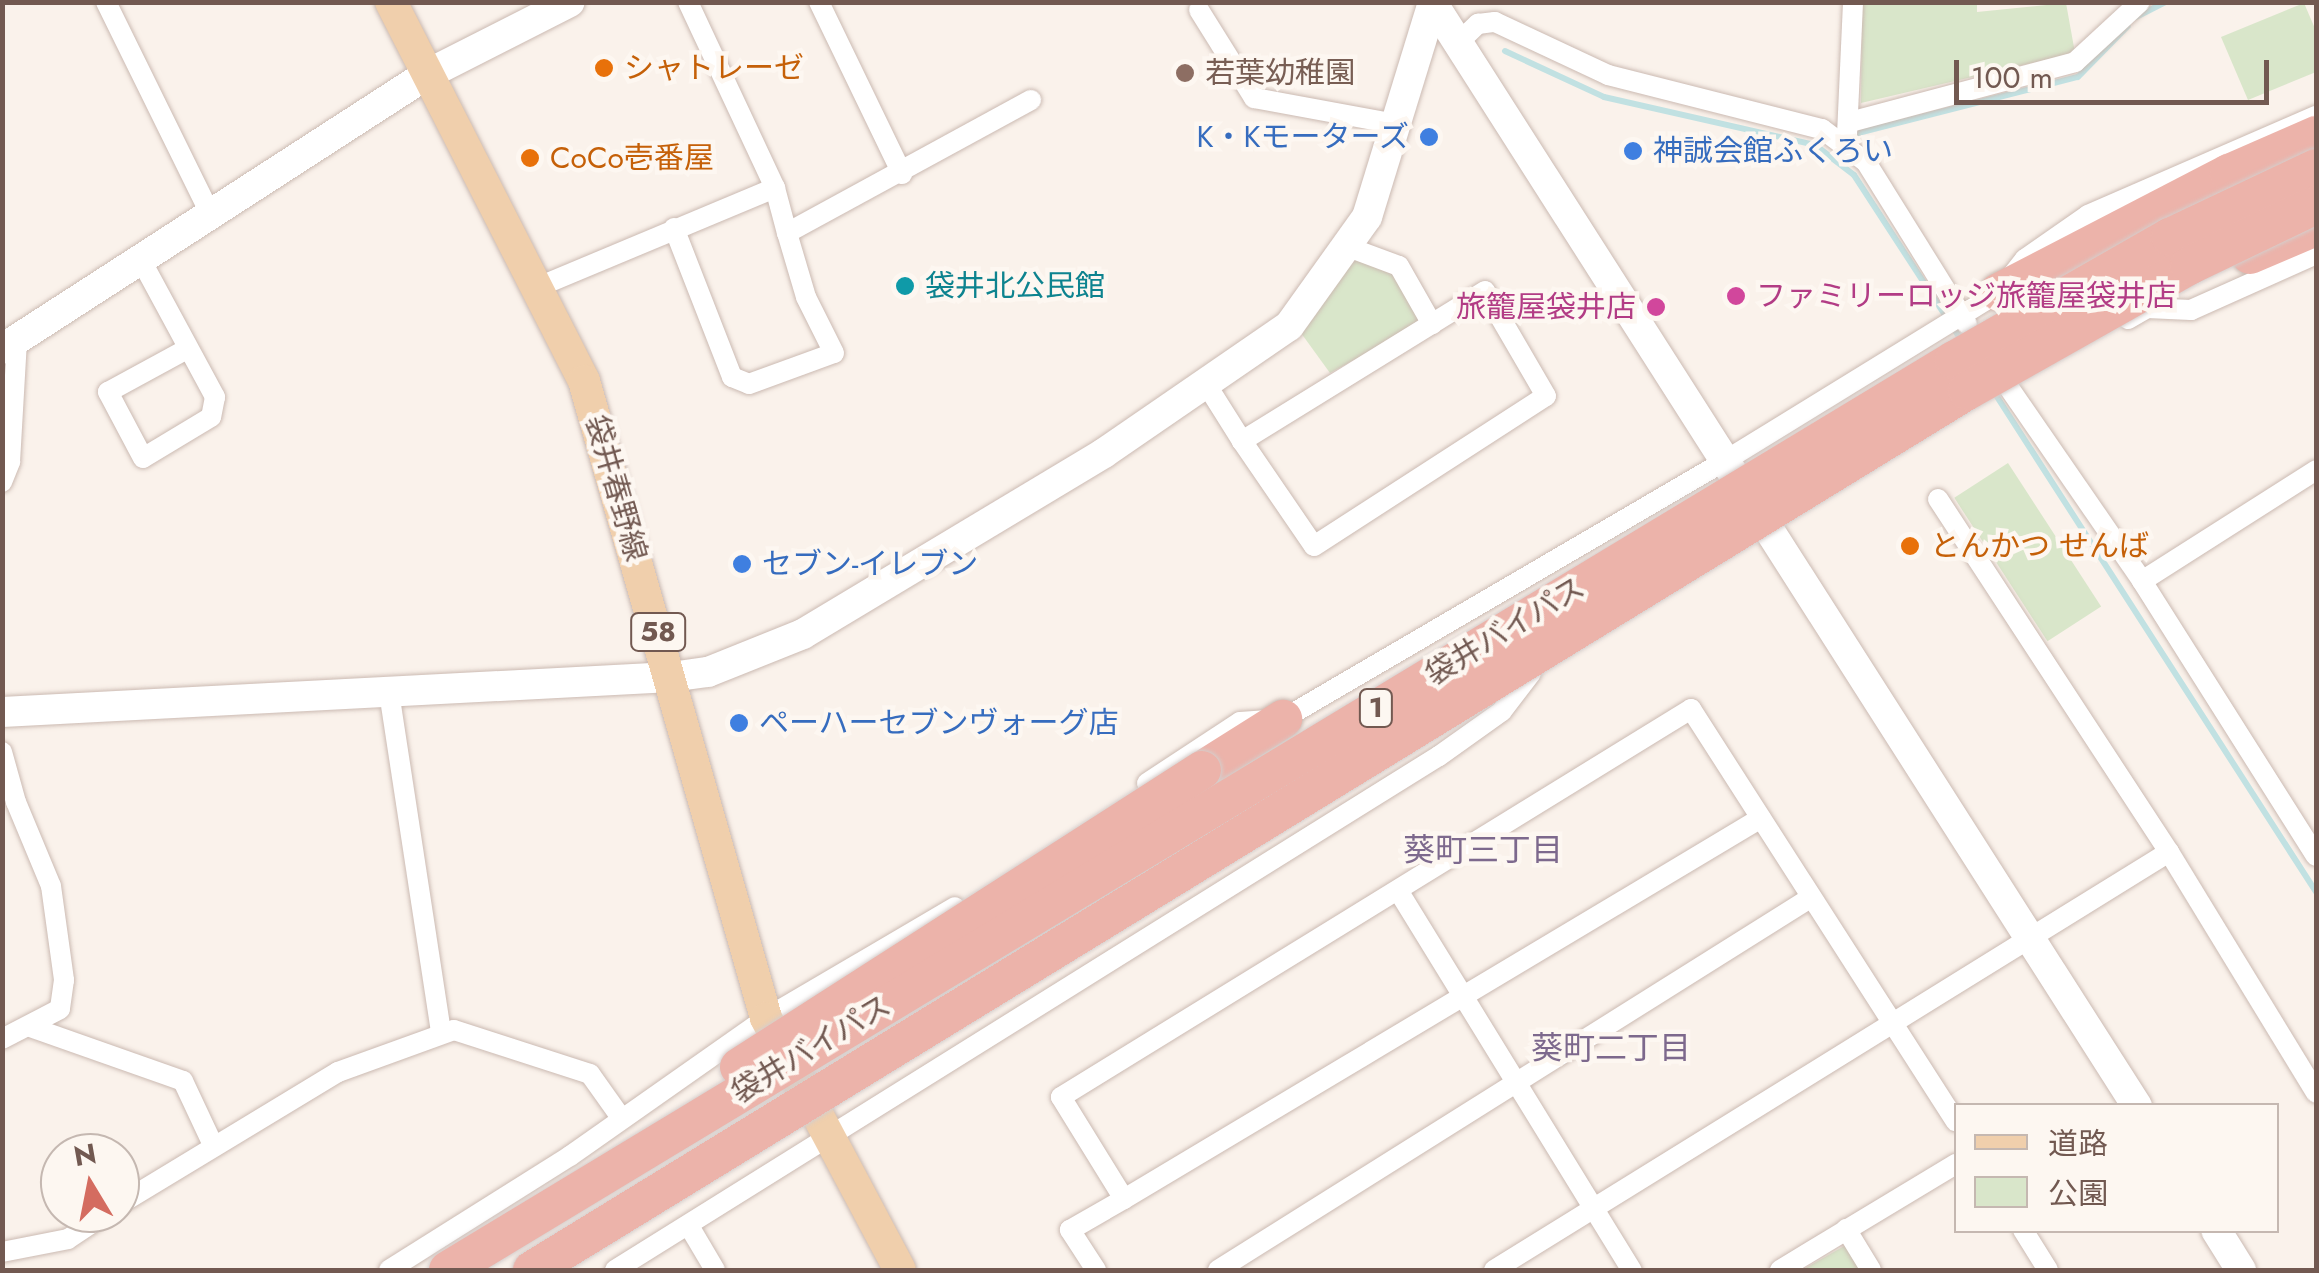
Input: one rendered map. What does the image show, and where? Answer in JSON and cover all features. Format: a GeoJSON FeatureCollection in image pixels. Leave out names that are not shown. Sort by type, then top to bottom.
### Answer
{"type":"FeatureCollection","features":[{"type":"Feature","properties":{"kind":"highway"},"geometry":{"type":"LineString","coordinates":[[2000,292],[2229,172],[2316,135]]}},
{"type":"Feature","properties":{"kind":"highway","name":"袋井バイパス"},"geometry":{"type":"LineString","coordinates":[[448,1270],[1954,360],[2170,237],[2316,168]]}},
{"type":"Feature","properties":{"kind":"highway","name":"袋井バイパス"},"geometry":{"type":"LineString","coordinates":[[536,1270],[1967,390],[2188,266],[2316,205]]}},
{"type":"Feature","properties":{"kind":"highway"},"geometry":{"type":"LineString","coordinates":[[2147,308],[2204,274],[2316,227]]}},
{"type":"Feature","properties":{"kind":"highway"},"geometry":{"type":"LineString","coordinates":[[536,1270],[1027,986],[1521,679]]}},
{"type":"Feature","properties":{"kind":"highway"},"geometry":{"type":"LineString","coordinates":[[532,1220],[802,1022],[1282,719]]}},
{"type":"Feature","properties":{"kind":"main road","name":"袋井春野線"},"geometry":{"type":"LineString","coordinates":[[391,2],[584,381],[766,1018],[900,1270]]}},
{"type":"Feature","properties":{"kind":"street"},"geometry":{"type":"LineString","coordinates":[[106,2],[211,215]]}},
{"type":"Feature","properties":{"kind":"street"},"geometry":{"type":"LineString","coordinates":[[2,482],[10,462],[10,345],[426,75],[570,2]]}},
{"type":"Feature","properties":{"kind":"street"},"geometry":{"type":"LineString","coordinates":[[674,228],[732,377],[749,384],[834,353],[806,297],[775,188],[688,2]]}},
{"type":"Feature","properties":{"kind":"street"},"geometry":{"type":"LineString","coordinates":[[819,2],[902,174]]}},
{"type":"Feature","properties":{"kind":"street"},"geometry":{"type":"LineString","coordinates":[[1853,2],[1848,132],[1960,314],[2142,581],[2316,856]]}},
{"type":"Feature","properties":{"kind":"street"},"geometry":{"type":"LineString","coordinates":[[1458,43],[1478,24],[1494,22],[1608,75],[1822,129],[1848,132],[2075,62],[2140,2]]}},
{"type":"Feature","properties":{"kind":"street"},"geometry":{"type":"LineString","coordinates":[[1433,3],[2135,1103]]}},
{"type":"Feature","properties":{"kind":"street"},"geometry":{"type":"LineString","coordinates":[[2,712],[670,677],[708,672],[803,634],[1208,387],[1289,326],[1366,217],[1433,3]]}},
{"type":"Feature","properties":{"kind":"street"},"geometry":{"type":"LineString","coordinates":[[1199,10],[1254,98],[1396,124]]}},
{"type":"Feature","properties":{"kind":"street"},"geometry":{"type":"LineString","coordinates":[[787,232],[902,174],[1031,100]]}},
{"type":"Feature","properties":{"kind":"street"},"geometry":{"type":"LineString","coordinates":[[389,1270],[622,1118],[766,1018],[1004,878],[1240,722],[1282,719],[1724,462],[2000,292],[2025,259],[2088,215],[2316,116]]}},
{"type":"Feature","properties":{"kind":"street"},"geometry":{"type":"LineString","coordinates":[[538,287],[775,188]]}},
{"type":"Feature","properties":{"kind":"street"},"geometry":{"type":"LineString","coordinates":[[1348,247],[1398,266],[1432,324]]}},
{"type":"Feature","properties":{"kind":"street"},"geometry":{"type":"LineString","coordinates":[[615,1270],[689,1226],[825,1134],[999,1036],[1440,756],[1502,711],[1521,679],[1766,530],[2147,308],[2191,310],[2316,254]]}},
{"type":"Feature","properties":{"kind":"street"},"geometry":{"type":"LineString","coordinates":[[141,260],[216,397],[211,417],[144,458],[108,392],[187,348]]}},
{"type":"Feature","properties":{"kind":"street"},"geometry":{"type":"LineString","coordinates":[[1208,387],[1242,442],[1314,546],[1546,396],[1485,291],[1242,442]]}},
{"type":"Feature","properties":{"kind":"street"},"geometry":{"type":"LineString","coordinates":[[2142,581],[2316,470]]}},
{"type":"Feature","properties":{"kind":"street"},"geometry":{"type":"LineString","coordinates":[[1938,499],[2169,852],[2316,1093]]}},
{"type":"Feature","properties":{"kind":"street"},"geometry":{"type":"LineString","coordinates":[[389,692],[441,1033]]}},
{"type":"Feature","properties":{"kind":"street"},"geometry":{"type":"LineString","coordinates":[[1124,1199],[1060,1097],[1399,892],[1691,708],[1954,1118]]}},
{"type":"Feature","properties":{"kind":"street"},"geometry":{"type":"LineString","coordinates":[[2,752],[16,802],[51,886],[64,980],[60,1009],[2,1038]]}},
{"type":"Feature","properties":{"kind":"street"},"geometry":{"type":"LineString","coordinates":[[1096,1270],[1070,1230],[1462,992],[1761,818]]}},
{"type":"Feature","properties":{"kind":"street"},"geometry":{"type":"LineString","coordinates":[[1494,1270],[2169,852]]}},
{"type":"Feature","properties":{"kind":"street"},"geometry":{"type":"LineString","coordinates":[[1399,892],[1632,1270]]}},
{"type":"Feature","properties":{"kind":"street"},"geometry":{"type":"LineString","coordinates":[[1218,1270],[1520,1084],[1810,898]]}},
{"type":"Feature","properties":{"kind":"street"},"geometry":{"type":"LineString","coordinates":[[30,1027],[184,1081],[212,1143]]}},
{"type":"Feature","properties":{"kind":"street"},"geometry":{"type":"LineString","coordinates":[[140,1191],[212,1143],[338,1072],[441,1033],[509,1044],[590,1074],[622,1118]]}},
{"type":"Feature","properties":{"kind":"street"},"geometry":{"type":"LineString","coordinates":[[1780,1270],[1954,1165]]}},
{"type":"Feature","properties":{"kind":"street"},"geometry":{"type":"LineString","coordinates":[[689,1226],[715,1270]]}},
{"type":"Feature","properties":{"kind":"street"},"geometry":{"type":"LineString","coordinates":[[1846,1229],[1871,1270]]}},
{"type":"Feature","properties":{"kind":"street"},"geometry":{"type":"LineString","coordinates":[[2,1252],[76,1233]]}},
{"type":"Feature","properties":{"kind":"street"},"geometry":{"type":"LineString","coordinates":[[2026,1233],[2048,1270]]}},
{"type":"Feature","properties":{"kind":"street"},"geometry":{"type":"LineString","coordinates":[[2218,1233],[2241,1270]]}},
{"type":"Feature","properties":{"kind":"green space"},"geometry":{"type":"Polygon","coordinates":[[[1862,3],[1977,3],[1977,12],[2066,3],[2075,53],[1861,103],[1862,3]]]}},
{"type":"Feature","properties":{"kind":"green space"},"geometry":{"type":"Polygon","coordinates":[[[2304,3],[2316,31],[2316,72],[2248,100],[2221,37],[2304,3]]]}},
{"type":"Feature","properties":{"kind":"green space"},"geometry":{"type":"Polygon","coordinates":[[[1351,257],[1399,266],[1429,319],[1330,373],[1301,333],[1351,257]]]}},
{"type":"Feature","properties":{"kind":"green space"},"geometry":{"type":"Polygon","coordinates":[[[2008,463],[2101,606],[2047,641],[1954,498],[2008,463]]]}},
{"type":"Feature","properties":{"kind":"green space"},"geometry":{"type":"Polygon","coordinates":[[[1846,1245],[1861,1270],[1802,1270],[1846,1245]]]}},
{"type":"Feature","properties":{"kind":"waterway"},"geometry":{"type":"LineString","coordinates":[[2136,17],[2165,2]]}},
{"type":"Feature","properties":{"kind":"waterway"},"geometry":{"type":"LineString","coordinates":[[1850,135],[2078,77],[2128,26]]}},
{"type":"Feature","properties":{"kind":"waterway"},"geometry":{"type":"LineString","coordinates":[[1505,51],[1604,97],[1815,145],[1854,175],[1961,340]]}},
{"type":"Feature","properties":{"kind":"waterway"},"geometry":{"type":"LineString","coordinates":[[1992,389],[2316,892]]}},
{"type":"Feature","properties":{"kind":"place","name":"シャトレーゼ"},"geometry":{"type":"Point","coordinates":[604,68]}},
{"type":"Feature","properties":{"kind":"place","name":"若葉幼稚園"},"geometry":{"type":"Point","coordinates":[1185,73]}},
{"type":"Feature","properties":{"kind":"place","name":"K・Kモーターズ"},"geometry":{"type":"Point","coordinates":[1429,137]}},
{"type":"Feature","properties":{"kind":"place","name":"神誠会館ふくろい"},"geometry":{"type":"Point","coordinates":[1633,151]}},
{"type":"Feature","properties":{"kind":"place","name":"CoCo壱番屋"},"geometry":{"type":"Point","coordinates":[530,158]}},
{"type":"Feature","properties":{"kind":"place","name":"袋井北公民館"},"geometry":{"type":"Point","coordinates":[905,286]}},
{"type":"Feature","properties":{"kind":"place","name":"ファミリーロッジ旅籠屋袋井店"},"geometry":{"type":"Point","coordinates":[1736,296]}},
{"type":"Feature","properties":{"kind":"place","name":"旅籠屋袋井店"},"geometry":{"type":"Point","coordinates":[1656,307]}},
{"type":"Feature","properties":{"kind":"place","name":"とんかつ せんば"},"geometry":{"type":"Point","coordinates":[1910,546]}},
{"type":"Feature","properties":{"kind":"place","name":"セブン-イレブン"},"geometry":{"type":"Point","coordinates":[742,564]}},
{"type":"Feature","properties":{"kind":"place","name":"ペーハーセブンヴォーグ店"},"geometry":{"type":"Point","coordinates":[739,723]}},
{"type":"Feature","properties":{"kind":"district","name":"葵町三丁目"},"geometry":{"type":"Point","coordinates":[1483,850]}},
{"type":"Feature","properties":{"kind":"district","name":"葵町二丁目"},"geometry":{"type":"Point","coordinates":[1611,1048]}}]}
